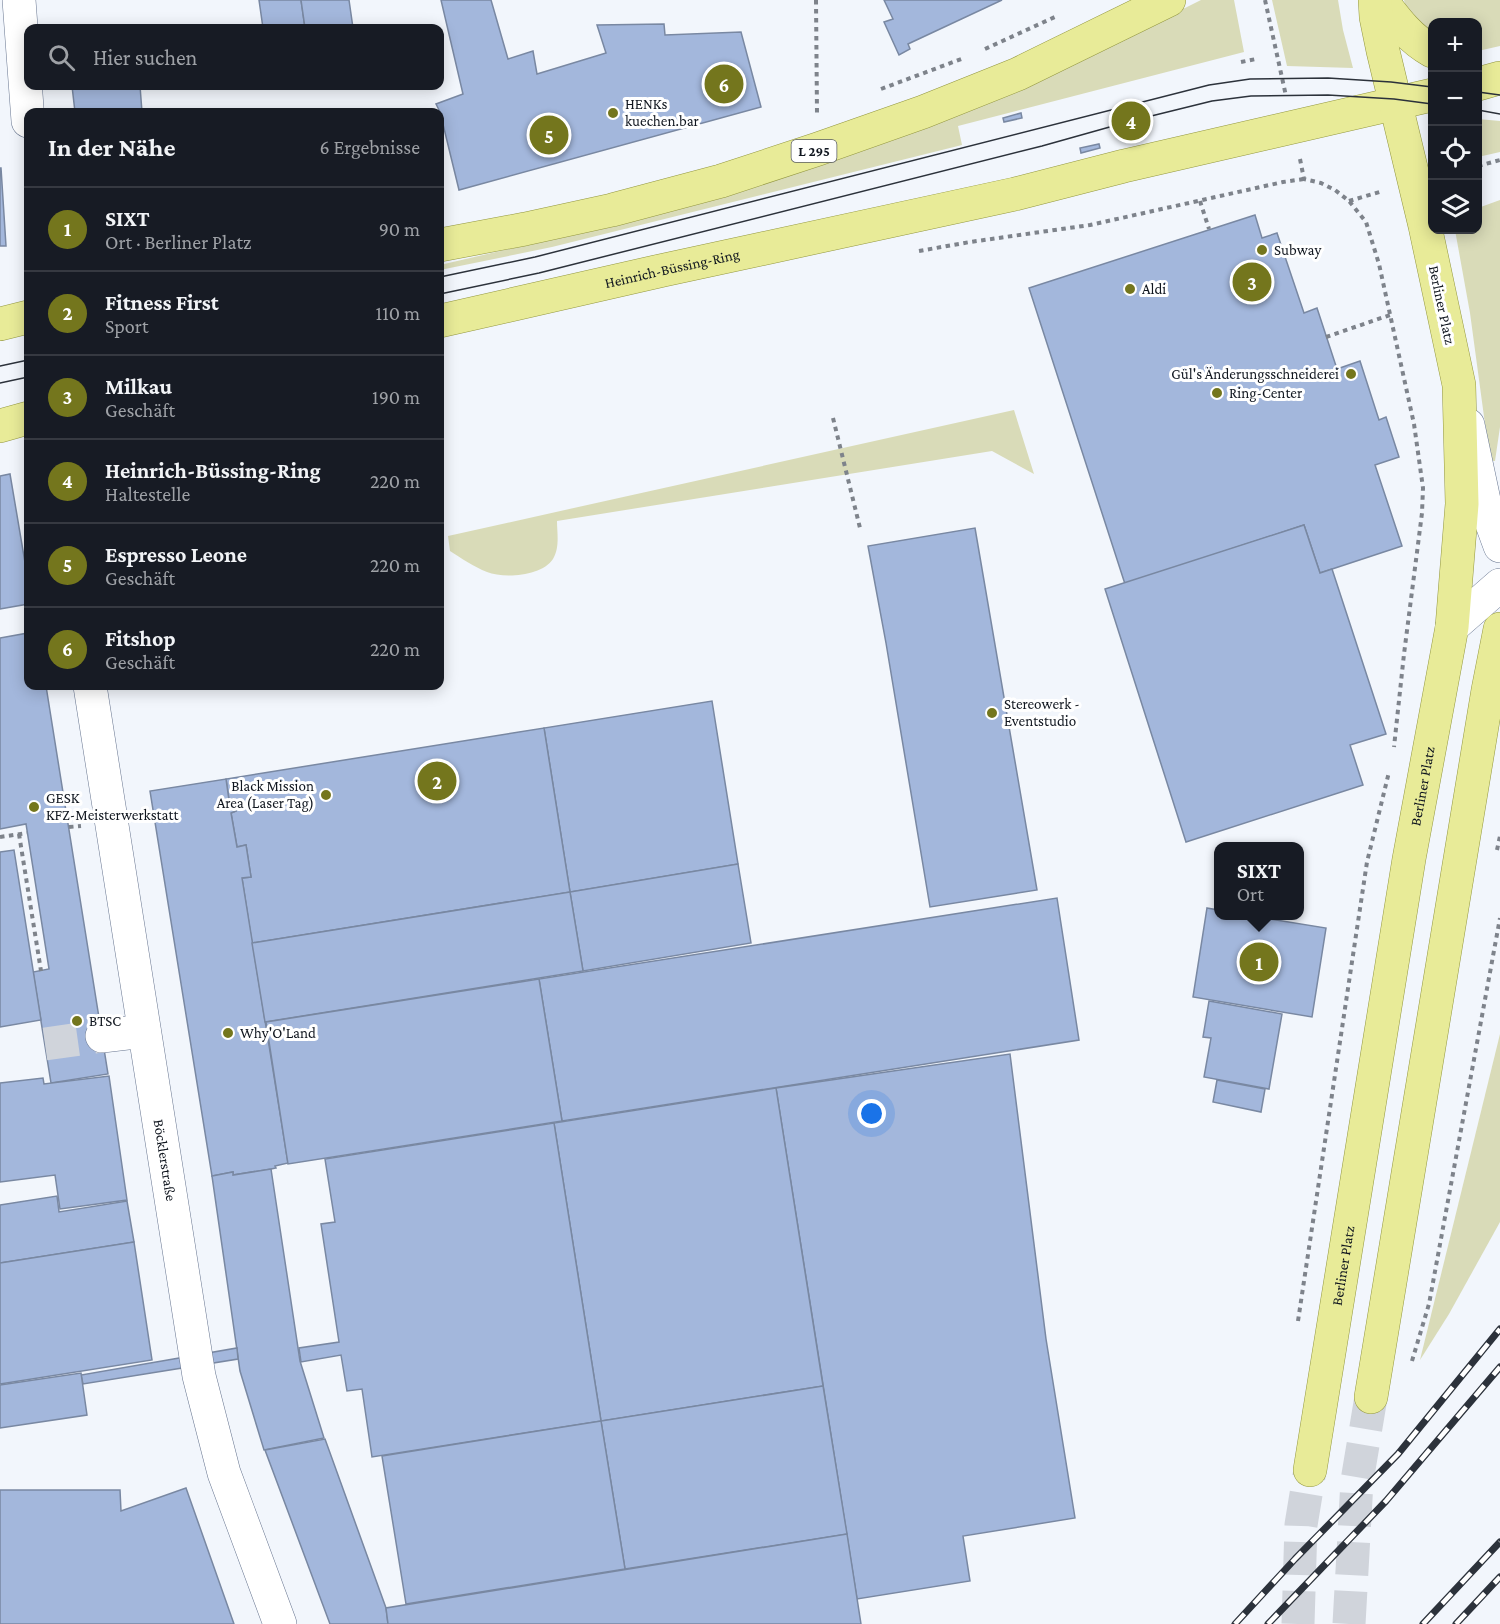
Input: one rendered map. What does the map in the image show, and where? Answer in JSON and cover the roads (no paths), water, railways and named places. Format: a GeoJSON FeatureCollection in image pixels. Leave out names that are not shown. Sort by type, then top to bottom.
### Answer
{"type":"FeatureCollection","features":[{"type":"Feature","properties":{"kind":"main road","name":"L 295"},"geometry":{"type":"LineString","coordinates":[[444,244],[525,230],[612,210],[721,181],[818,149],[923,112],[1018,74],[1168,0]]}},
{"type":"Feature","properties":{"kind":"main road","name":"Berliner Platz"},"geometry":{"type":"LineString","coordinates":[[1310,1470],[1409,859],[1452,627],[1462,504],[1459,385],[1425,226],[1376,17],[1375,0]]}},
{"type":"Feature","properties":{"kind":"main road"},"geometry":{"type":"LineString","coordinates":[[1381,0],[1397,22],[1428,49]]}},
{"type":"Feature","properties":{"kind":"main road"},"geometry":{"type":"LineString","coordinates":[[1482,68],[1500,72]]}},
{"type":"Feature","properties":{"kind":"main road"},"geometry":{"type":"LineString","coordinates":[[1482,83],[1500,78]]}},
{"type":"Feature","properties":{"kind":"main road","name":"Heinrich-Büssing-Ring"},"geometry":{"type":"LineString","coordinates":[[444,320],[1015,194],[1124,166],[1428,96]]}},
{"type":"Feature","properties":{"kind":"main road"},"geometry":{"type":"LineString","coordinates":[[0,324],[24,318]]}},
{"type":"Feature","properties":{"kind":"main road"},"geometry":{"type":"LineString","coordinates":[[0,426],[24,419]]}},
{"type":"Feature","properties":{"kind":"main road"},"geometry":{"type":"LineString","coordinates":[[1371,1397],[1500,629]]}},
{"type":"Feature","properties":{"kind":"street"},"geometry":{"type":"LineString","coordinates":[[19,0],[24,67]]}},
{"type":"Feature","properties":{"kind":"street"},"geometry":{"type":"LineString","coordinates":[[26,90],[27,108]]}},
{"type":"Feature","properties":{"kind":"street"},"geometry":{"type":"LineString","coordinates":[[1459,385],[1485,505],[1500,546]]}},
{"type":"Feature","properties":{"kind":"street"},"geometry":{"type":"LineString","coordinates":[[1452,627],[1500,585]]}},
{"type":"Feature","properties":{"kind":"street","name":"Böcklerstraße"},"geometry":{"type":"LineString","coordinates":[[91,690],[199,1376],[224,1473],[280,1624]]}},
{"type":"Feature","properties":{"kind":"street"},"geometry":{"type":"LineString","coordinates":[[102,1036],[144,1031]]}},
{"type":"Feature","properties":{"kind":"tunnel"},"geometry":{"type":"LineString","coordinates":[[45,1044],[102,1036]]}},
{"type":"Feature","properties":{"kind":"tunnel"},"geometry":{"type":"LineString","coordinates":[[1349,1624],[1357,1481],[1371,1397]]}},
{"type":"Feature","properties":{"kind":"tunnel"},"geometry":{"type":"LineString","coordinates":[[1298,1624],[1301,1525],[1310,1470]]}},
{"type":"Feature","properties":{"kind":"tram line"},"geometry":{"type":"LineString","coordinates":[[444,276],[535,257],[1209,85],[1250,79],[1328,78],[1428,87]]}},
{"type":"Feature","properties":{"kind":"tram line"},"geometry":{"type":"LineString","coordinates":[[1482,93],[1500,95]]}},
{"type":"Feature","properties":{"kind":"tram line"},"geometry":{"type":"LineString","coordinates":[[444,293],[539,273],[1212,101],[1251,96],[1328,95],[1428,103]]}},
{"type":"Feature","properties":{"kind":"tram line"},"geometry":{"type":"LineString","coordinates":[[1482,111],[1500,114]]}},
{"type":"Feature","properties":{"kind":"tram line"},"geometry":{"type":"LineString","coordinates":[[0,366],[24,361]]}},
{"type":"Feature","properties":{"kind":"tram line"},"geometry":{"type":"LineString","coordinates":[[0,383],[24,378]]}},
{"type":"Feature","properties":{"kind":"railway"},"geometry":{"type":"LineString","coordinates":[[1235,1624],[1398,1454],[1500,1329]]}},
{"type":"Feature","properties":{"kind":"railway"},"geometry":{"type":"LineString","coordinates":[[1268,1624],[1386,1501],[1500,1367]]}},
{"type":"Feature","properties":{"kind":"railway"},"geometry":{"type":"LineString","coordinates":[[1423,1624],[1500,1542]]}},
{"type":"Feature","properties":{"kind":"railway"},"geometry":{"type":"LineString","coordinates":[[1456,1624],[1500,1577]]}},
{"type":"Feature","properties":{"kind":"place","name":"Fitshop"},"geometry":{"type":"Point","coordinates":[724,84]}},
{"type":"Feature","properties":{"kind":"place","name":"HENKs kuechen.bar"},"geometry":{"type":"Point","coordinates":[613,113]}},
{"type":"Feature","properties":{"kind":"place","name":"Heinrich-Büssing-Ring"},"geometry":{"type":"Point","coordinates":[1131,121]}},
{"type":"Feature","properties":{"kind":"place","name":"Espresso Leone"},"geometry":{"type":"Point","coordinates":[549,135]}},
{"type":"Feature","properties":{"kind":"place","name":"Subway"},"geometry":{"type":"Point","coordinates":[1262,250]}},
{"type":"Feature","properties":{"kind":"place","name":"Milkau"},"geometry":{"type":"Point","coordinates":[1252,282]}},
{"type":"Feature","properties":{"kind":"place","name":"Aldi"},"geometry":{"type":"Point","coordinates":[1130,289]}},
{"type":"Feature","properties":{"kind":"place","name":"Gül's Änderungsschneiderei"},"geometry":{"type":"Point","coordinates":[1351,374]}},
{"type":"Feature","properties":{"kind":"place","name":"Ring-Center"},"geometry":{"type":"Point","coordinates":[1217,393]}},
{"type":"Feature","properties":{"kind":"place","name":"Stereowerk - Eventstudio"},"geometry":{"type":"Point","coordinates":[992,713]}},
{"type":"Feature","properties":{"kind":"place","name":"Fitness First"},"geometry":{"type":"Point","coordinates":[437,781]}},
{"type":"Feature","properties":{"kind":"place","name":"Black Mission Area (Laser Tag)"},"geometry":{"type":"Point","coordinates":[326,795]}},
{"type":"Feature","properties":{"kind":"place","name":"GESK KFZ-Meisterwerkstatt"},"geometry":{"type":"Point","coordinates":[34,807]}},
{"type":"Feature","properties":{"kind":"place","name":"SIXT"},"geometry":{"type":"Point","coordinates":[1259,962]}},
{"type":"Feature","properties":{"kind":"place","name":"BTSC"},"geometry":{"type":"Point","coordinates":[77,1021]}},
{"type":"Feature","properties":{"kind":"place","name":"Why'O'Land"},"geometry":{"type":"Point","coordinates":[228,1033]}}]}
